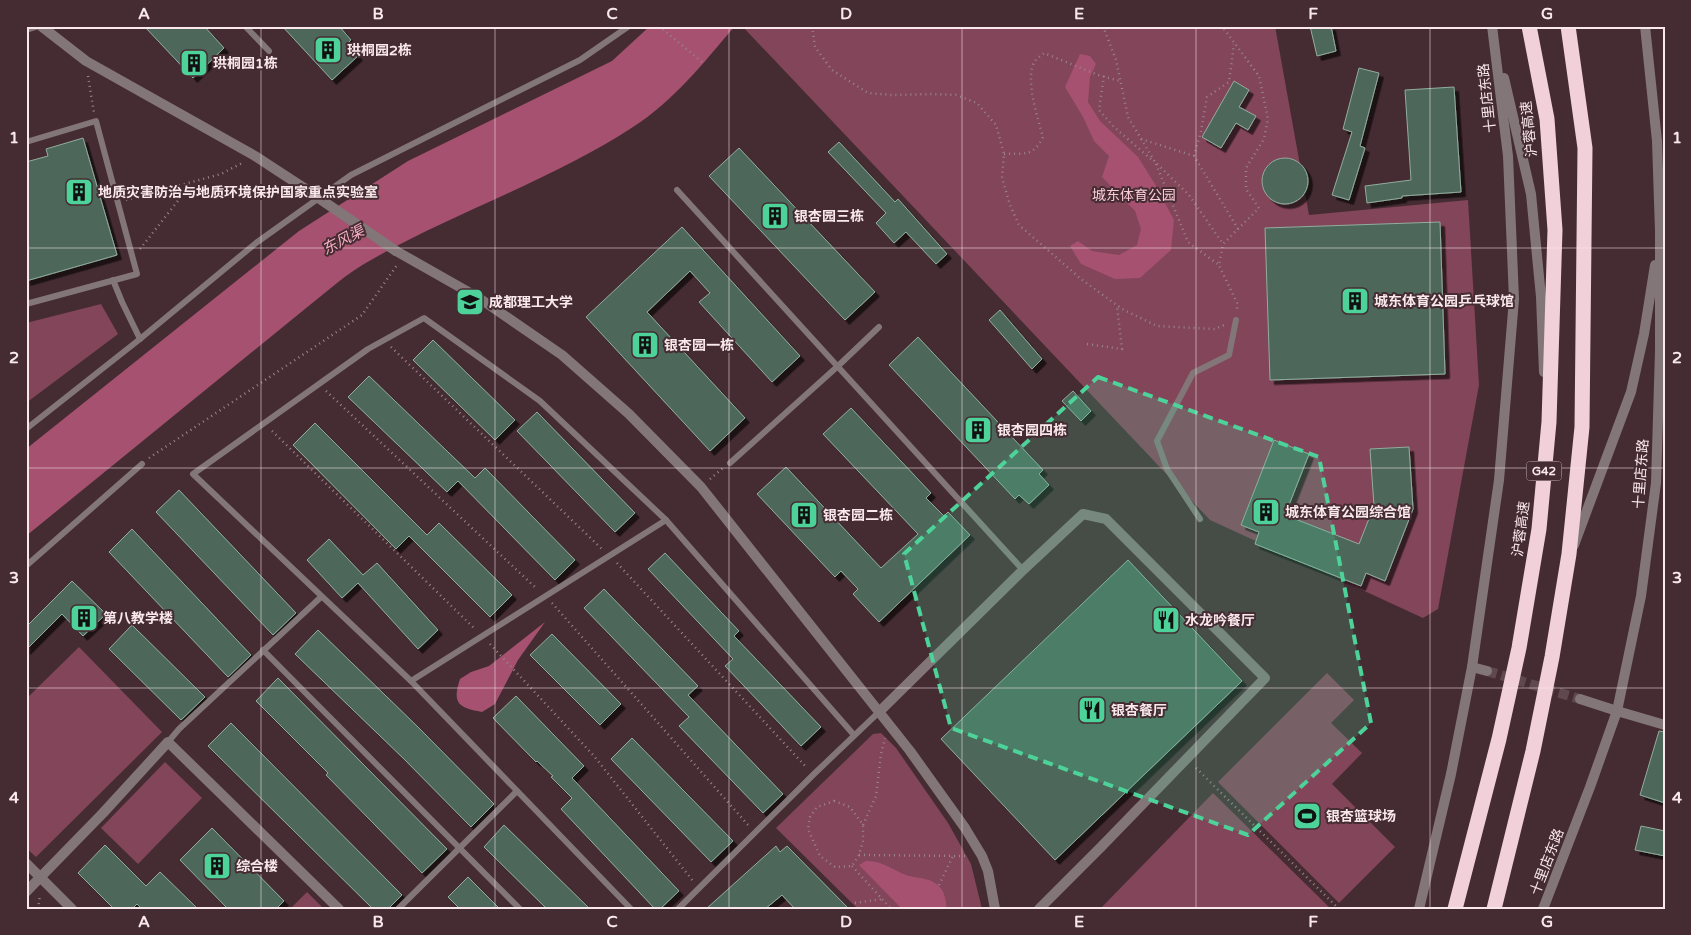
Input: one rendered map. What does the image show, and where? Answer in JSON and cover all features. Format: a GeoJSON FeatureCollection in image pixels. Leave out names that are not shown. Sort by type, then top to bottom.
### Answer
{"type":"FeatureCollection","features":[{"type":"Feature","properties":{"kind":"highway","name":"沪蓉高速"},"geometry":{"type":"LineString","coordinates":[[1456,909],[1499,739],[1519,648],[1538,529],[1547,445],[1552,357],[1555,230],[1546,118],[1529,26]]}},
{"type":"Feature","properties":{"kind":"highway","name":"G42"},"geometry":{"type":"LineString","coordinates":[[1494,909],[1533,751],[1552,656],[1568,563],[1582,427],[1585,148],[1568,26]]}},
{"type":"Feature","properties":{"kind":"street"},"geometry":{"type":"LineString","coordinates":[[40,26],[86,61],[255,156],[400,253],[480,298],[562,356],[629,414],[701,487],[910,751],[960,820],[982,856],[988,870],[995,909]]}},
{"type":"Feature","properties":{"kind":"street","name":"十里店东路"},"geometry":{"type":"LineString","coordinates":[[1543,909],[1617,711],[1641,596],[1656,483],[1660,342],[1660,231],[1657,141],[1645,26]]}},
{"type":"Feature","properties":{"kind":"street"},"geometry":{"type":"LineString","coordinates":[[1493,30],[1532,194],[1541,297],[1547,445]]}},
{"type":"Feature","properties":{"kind":"street","name":"十里店东路"},"geometry":{"type":"LineString","coordinates":[[1419,909],[1451,774],[1472,666],[1499,480],[1514,299],[1508,156],[1493,30]]}},
{"type":"Feature","properties":{"kind":"street"},"geometry":{"type":"LineString","coordinates":[[1568,563],[1631,392],[1644,334],[1660,231]]}},
{"type":"Feature","properties":{"kind":"street"},"geometry":{"type":"LineString","coordinates":[[879,712],[1023,570],[1083,514],[1106,519],[1265,678],[1101,848],[1038,909]]}},
{"type":"Feature","properties":{"kind":"street"},"geometry":{"type":"LineString","coordinates":[[1472,666],[1487,671]]}},
{"type":"Feature","properties":{"kind":"street"},"geometry":{"type":"LineString","coordinates":[[1580,700],[1665,725]]}},
{"type":"Feature","properties":{"kind":"street"},"geometry":{"type":"LineString","coordinates":[[26,892],[168,742],[340,909]]}},
{"type":"Feature","properties":{"kind":"street"},"geometry":{"type":"LineString","coordinates":[[26,863],[72,909]]}},
{"type":"Feature","properties":{"kind":"lane"},"geometry":{"type":"LineString","coordinates":[[26,30],[40,26]]}},
{"type":"Feature","properties":{"kind":"lane"},"geometry":{"type":"LineString","coordinates":[[245,26],[269,51]]}},
{"type":"Feature","properties":{"kind":"lane"},"geometry":{"type":"LineString","coordinates":[[26,428],[140,339],[256,243],[351,175],[580,60],[629,26]]}},
{"type":"Feature","properties":{"kind":"lane"},"geometry":{"type":"LineString","coordinates":[[26,142],[96,122],[137,274],[26,304]]}},
{"type":"Feature","properties":{"kind":"lane"},"geometry":{"type":"LineString","coordinates":[[677,190],[1023,570]]}},
{"type":"Feature","properties":{"kind":"lane"},"geometry":{"type":"LineString","coordinates":[[113,280],[140,339]]}},
{"type":"Feature","properties":{"kind":"lane"},"geometry":{"type":"LineString","coordinates":[[631,909],[411,681],[193,474],[368,348],[424,318],[540,401],[666,520],[854,735]]}},
{"type":"Feature","properties":{"kind":"lane"},"geometry":{"type":"LineString","coordinates":[[1200,519],[1167,469],[1157,441],[1194,372],[1229,355],[1236,320]]}},
{"type":"Feature","properties":{"kind":"lane"},"geometry":{"type":"LineString","coordinates":[[730,463],[879,327]]}},
{"type":"Feature","properties":{"kind":"lane"},"geometry":{"type":"LineString","coordinates":[[26,566],[142,464]]}},
{"type":"Feature","properties":{"kind":"lane"},"geometry":{"type":"LineString","coordinates":[[411,681],[666,520]]}},
{"type":"Feature","properties":{"kind":"lane"},"geometry":{"type":"LineString","coordinates":[[168,742],[179,729],[321,597]]}},
{"type":"Feature","properties":{"kind":"lane"},"geometry":{"type":"LineString","coordinates":[[263,650],[520,909]]}},
{"type":"Feature","properties":{"kind":"lane"},"geometry":{"type":"LineString","coordinates":[[678,909],[879,712]]}},
{"type":"Feature","properties":{"kind":"lane"},"geometry":{"type":"LineString","coordinates":[[398,909],[517,791]]}},
{"type":"Feature","properties":{"kind":"path"},"geometry":{"type":"LineString","coordinates":[[659,26],[703,63]]}},
{"type":"Feature","properties":{"kind":"path"},"geometry":{"type":"LineString","coordinates":[[812,26],[815,47],[832,70],[868,93],[956,95],[978,103],[996,126],[1004,154],[1002,178],[1010,205],[1019,225],[1080,279],[1116,305],[1157,326],[1215,329],[1236,320],[1237,304],[1219,265],[1188,242],[1155,162],[1128,117],[1116,60],[1103,26]]}},
{"type":"Feature","properties":{"kind":"path"},"geometry":{"type":"LineString","coordinates":[[1219,265],[1222,244],[1259,208],[1246,189],[1246,168],[1264,139],[1268,119],[1258,76],[1235,43],[1220,26]]}},
{"type":"Feature","properties":{"kind":"path"},"geometry":{"type":"LineString","coordinates":[[1194,156],[1207,97],[1229,82],[1235,43]]}},
{"type":"Feature","properties":{"kind":"path"},"geometry":{"type":"LineString","coordinates":[[1004,154],[1030,153],[1038,148],[1043,137],[1033,104],[1031,69],[1035,59],[1044,54],[1120,82]]}},
{"type":"Feature","properties":{"kind":"path"},"geometry":{"type":"LineString","coordinates":[[86,61],[96,122]]}},
{"type":"Feature","properties":{"kind":"path"},"geometry":{"type":"LineString","coordinates":[[1104,76],[1099,110],[1114,127],[1155,162],[1189,195],[1222,244]]}},
{"type":"Feature","properties":{"kind":"path"},"geometry":{"type":"LineString","coordinates":[[1141,139],[1194,156],[1238,229]]}},
{"type":"Feature","properties":{"kind":"path"},"geometry":{"type":"LineString","coordinates":[[118,202],[221,174],[255,156]]}},
{"type":"Feature","properties":{"kind":"path"},"geometry":{"type":"LineString","coordinates":[[133,258],[192,182]]}},
{"type":"Feature","properties":{"kind":"path"},"geometry":{"type":"LineString","coordinates":[[155,454],[362,315],[400,253]]}},
{"type":"Feature","properties":{"kind":"path"},"geometry":{"type":"LineString","coordinates":[[1087,344],[1122,349],[1116,305]]}},
{"type":"Feature","properties":{"kind":"path"},"geometry":{"type":"LineString","coordinates":[[264,423],[482,636],[594,756],[698,888]]}},
{"type":"Feature","properties":{"kind":"path"},"geometry":{"type":"LineString","coordinates":[[701,487],[730,463]]}},
{"type":"Feature","properties":{"kind":"path"},"geometry":{"type":"LineString","coordinates":[[852,866],[859,855],[863,841],[863,825],[876,796],[880,754],[889,725]]}},
{"type":"Feature","properties":{"kind":"path"},"geometry":{"type":"LineString","coordinates":[[1187,759],[1339,909]]}},
{"type":"Feature","properties":{"kind":"path"},"geometry":{"type":"LineString","coordinates":[[852,866],[835,867],[820,856],[808,830],[810,817],[817,806],[834,801],[850,807],[863,825]]}},
{"type":"Feature","properties":{"kind":"path"},"geometry":{"type":"LineString","coordinates":[[859,855],[982,856]]}},
{"type":"Feature","properties":{"kind":"path"},"geometry":{"type":"LineString","coordinates":[[939,885],[953,856]]}},
{"type":"Feature","properties":{"kind":"path"},"geometry":{"type":"LineString","coordinates":[[852,866],[890,909]]}},
{"type":"Feature","properties":{"kind":"path"},"geometry":{"type":"LineString","coordinates":[[855,903],[882,899]]}},
{"type":"Feature","properties":{"kind":"highlighted area"},"geometry":{"type":"Polygon","coordinates":[[[1098,377],[1319,457],[1371,723],[1248,835],[951,728],[904,554],[1098,377]]]}},
{"type":"Feature","properties":{"kind":"green space","name":"城东体育公园"},"geometry":{"type":"Polygon","coordinates":[[[742,26],[1275,26],[1309,215],[1468,200],[1479,385],[1438,609],[1423,618],[1210,520],[742,26]]]}},
{"type":"Feature","properties":{"kind":"green space"},"geometry":{"type":"Polygon","coordinates":[[[101,304],[118,334],[26,403],[26,323],[101,304]]]}},
{"type":"Feature","properties":{"kind":"green space"},"geometry":{"type":"Polygon","coordinates":[[[79,647],[162,732],[36,857],[26,848],[26,699],[79,647]]]}},
{"type":"Feature","properties":{"kind":"green space","name":"银杏篮球场"},"geometry":{"type":"Polygon","coordinates":[[[1327,673],[1354,700],[1331,723],[1362,753],[1332,784],[1395,847],[1339,903],[1218,782],[1327,673]]]}},
{"type":"Feature","properties":{"kind":"green space"},"geometry":{"type":"Polygon","coordinates":[[[881,733],[896,748],[948,823],[971,864],[982,909],[858,909],[776,828],[873,734],[881,733]]]}},
{"type":"Feature","properties":{"kind":"green space"},"geometry":{"type":"Polygon","coordinates":[[[165,762],[202,798],[138,864],[101,828],[165,762]]]}},
{"type":"Feature","properties":{"kind":"green space"},"geometry":{"type":"Polygon","coordinates":[[[1213,793],[1331,909],[1100,909],[1213,793]]]}},
{"type":"Feature","properties":{"kind":"green space"},"geometry":{"type":"Polygon","coordinates":[[[307,892],[324,909],[290,909],[307,892]]]}},
{"type":"Feature","properties":{"kind":"water","name":"东风渠"},"geometry":{"type":"Polygon","coordinates":[[[650,26],[735,26],[675,93],[648,117],[633,127],[601,147],[568,164],[431,229],[351,272],[26,536],[26,449],[299,231],[408,161],[612,61],[650,26]]]}},
{"type":"Feature","properties":{"kind":"water"},"geometry":{"type":"Polygon","coordinates":[[[1080,54],[1090,56],[1096,64],[1090,77],[1088,102],[1100,121],[1138,157],[1174,220],[1171,250],[1140,278],[1115,279],[1081,264],[1070,246],[1078,241],[1092,251],[1119,255],[1137,245],[1141,229],[1135,211],[1102,177],[1109,156],[1094,141],[1083,117],[1065,87],[1080,54]]]}},
{"type":"Feature","properties":{"kind":"water"},"geometry":{"type":"Polygon","coordinates":[[[545,622],[518,660],[495,704],[482,712],[467,709],[459,703],[457,694],[460,679],[471,672],[489,666],[545,622]]]}},
{"type":"Feature","properties":{"kind":"water"},"geometry":{"type":"Polygon","coordinates":[[[866,861],[877,862],[906,875],[935,883],[943,892],[947,909],[902,909],[859,865],[866,861]]]}},
{"type":"Feature","properties":{"kind":"building","name":"珙桐园1栋"},"geometry":{"type":"Polygon","coordinates":[[[144,26],[204,26],[224,48],[193,78],[144,26]]]}},
{"type":"Feature","properties":{"kind":"building","name":"珙桐园2栋"},"geometry":{"type":"Polygon","coordinates":[[[282,26],[339,26],[351,40],[347,44],[358,56],[332,80],[282,26]]]}},
{"type":"Feature","properties":{"kind":"building"},"geometry":{"type":"Polygon","coordinates":[[[1310,26],[1331,26],[1336,51],[1317,56],[1310,26]]]}},
{"type":"Feature","properties":{"kind":"building"},"geometry":{"type":"Polygon","coordinates":[[[1359,68],[1379,73],[1360,146],[1365,148],[1349,200],[1332,195],[1352,132],[1343,129],[1359,68]]]}},
{"type":"Feature","properties":{"kind":"building"},"geometry":{"type":"Polygon","coordinates":[[[1234,81],[1249,90],[1239,107],[1256,116],[1248,130],[1236,123],[1221,148],[1202,137],[1234,81]]]}},
{"type":"Feature","properties":{"kind":"building"},"geometry":{"type":"Polygon","coordinates":[[[1454,87],[1461,192],[1402,196],[1402,198],[1367,203],[1365,186],[1411,180],[1405,90],[1454,87]]]}},
{"type":"Feature","properties":{"kind":"building","name":"地质灾害防治与地质环境保护国家重点实验室"},"geometry":{"type":"Polygon","coordinates":[[[83,138],[117,255],[26,281],[26,162],[48,156],[46,149],[83,138]]]}},
{"type":"Feature","properties":{"kind":"building"},"geometry":{"type":"Polygon","coordinates":[[[839,142],[895,202],[898,199],[947,254],[936,264],[906,232],[894,243],[876,223],[886,213],[828,152],[839,142]]]}},
{"type":"Feature","properties":{"kind":"building","name":"银杏园三栋"},"geometry":{"type":"Polygon","coordinates":[[[739,148],[875,292],[845,320],[709,176],[739,148]]]}},
{"type":"Feature","properties":{"kind":"building"},"geometry":{"type":"Polygon","coordinates":[[[1280,158],[1290,158],[1302,164],[1307,172],[1307,190],[1302,198],[1294,203],[1280,204],[1272,201],[1265,194],[1262,186],[1262,176],[1265,168],[1272,161],[1280,158]]]}},
{"type":"Feature","properties":{"kind":"building","name":"城东体育公园乒乓球馆"},"geometry":{"type":"Polygon","coordinates":[[[1440,222],[1445,374],[1270,380],[1265,228],[1440,222]]]}},
{"type":"Feature","properties":{"kind":"building","name":"银杏园一栋"},"geometry":{"type":"Polygon","coordinates":[[[682,227],[800,356],[772,382],[699,302],[710,293],[690,271],[647,312],[745,418],[710,451],[586,317],[682,227]]]}},
{"type":"Feature","properties":{"kind":"building"},"geometry":{"type":"Polygon","coordinates":[[[1000,310],[1042,359],[1032,369],[989,320],[1000,310]]]}},
{"type":"Feature","properties":{"kind":"building","name":"银杏园四栋"},"geometry":{"type":"Polygon","coordinates":[[[918,337],[1043,470],[1039,474],[1049,485],[1029,504],[1019,495],[1015,499],[889,365],[918,337]]]}},
{"type":"Feature","properties":{"kind":"building"},"geometry":{"type":"Polygon","coordinates":[[[433,340],[515,420],[495,440],[413,360],[433,340]]]}},
{"type":"Feature","properties":{"kind":"building"},"geometry":{"type":"Polygon","coordinates":[[[369,376],[475,478],[485,468],[575,560],[555,580],[458,481],[447,492],[348,397],[369,376]]]}},
{"type":"Feature","properties":{"kind":"building"},"geometry":{"type":"Polygon","coordinates":[[[1073,391],[1091,411],[1081,421],[1062,401],[1073,391]]]}},
{"type":"Feature","properties":{"kind":"building","name":"银杏园二栋"},"geometry":{"type":"Polygon","coordinates":[[[851,408],[931,493],[926,498],[944,516],[948,512],[970,535],[879,622],[853,594],[858,589],[841,571],[835,577],[757,494],[786,467],[881,568],[918,534],[823,434],[851,408]]]}},
{"type":"Feature","properties":{"kind":"building"},"geometry":{"type":"Polygon","coordinates":[[[537,412],[635,513],[615,532],[517,431],[537,412]]]}},
{"type":"Feature","properties":{"kind":"building"},"geometry":{"type":"Polygon","coordinates":[[[315,423],[427,535],[439,523],[512,595],[490,617],[409,536],[396,549],[293,445],[315,423]]]}},
{"type":"Feature","properties":{"kind":"building","name":"城东体育公园综合馆"},"geometry":{"type":"Polygon","coordinates":[[[1274,440],[1309,454],[1285,515],[1359,544],[1374,506],[1370,449],[1409,447],[1413,509],[1385,581],[1366,573],[1361,586],[1255,544],[1259,532],[1241,525],[1274,440]]]}},
{"type":"Feature","properties":{"kind":"building"},"geometry":{"type":"Polygon","coordinates":[[[179,490],[296,613],[273,635],[156,512],[179,490]]]}},
{"type":"Feature","properties":{"kind":"building"},"geometry":{"type":"Polygon","coordinates":[[[132,529],[251,655],[228,677],[109,552],[132,529]]]}},
{"type":"Feature","properties":{"kind":"building"},"geometry":{"type":"Polygon","coordinates":[[[329,539],[363,575],[377,563],[438,630],[418,649],[358,583],[342,598],[307,560],[329,539]]]}},
{"type":"Feature","properties":{"kind":"building"},"geometry":{"type":"Polygon","coordinates":[[[665,553],[739,631],[734,636],[821,727],[801,746],[725,666],[733,659],[648,569],[665,553]]]}},
{"type":"Feature","properties":{"kind":"building","name":"银杏餐厅"},"geometry":{"type":"Polygon","coordinates":[[[1128,560],[1242,681],[1055,860],[941,739],[1128,560]]]}},
{"type":"Feature","properties":{"kind":"building","name":"第八教学楼"},"geometry":{"type":"Polygon","coordinates":[[[72,581],[106,614],[83,636],[62,614],[26,650],[26,627],[72,581]]]}},
{"type":"Feature","properties":{"kind":"building"},"geometry":{"type":"Polygon","coordinates":[[[604,589],[698,686],[688,695],[783,794],[763,813],[679,726],[689,717],[584,608],[604,589]]]}},
{"type":"Feature","properties":{"kind":"building"},"geometry":{"type":"Polygon","coordinates":[[[132,625],[205,697],[181,720],[109,649],[132,625]]]}},
{"type":"Feature","properties":{"kind":"building"},"geometry":{"type":"Polygon","coordinates":[[[318,630],[494,804],[471,827],[404,759],[295,654],[318,630]]]}},
{"type":"Feature","properties":{"kind":"building"},"geometry":{"type":"Polygon","coordinates":[[[552,634],[621,704],[600,725],[530,655],[552,634]]]}},
{"type":"Feature","properties":{"kind":"building"},"geometry":{"type":"Polygon","coordinates":[[[278,678],[447,849],[422,873],[326,775],[328,773],[256,701],[278,678]]]}},
{"type":"Feature","properties":{"kind":"building"},"geometry":{"type":"Polygon","coordinates":[[[516,696],[584,766],[572,778],[679,891],[660,909],[655,909],[561,809],[572,798],[551,777],[553,776],[536,762],[493,718],[516,696]]]}},
{"type":"Feature","properties":{"kind":"building"},"geometry":{"type":"Polygon","coordinates":[[[231,723],[402,895],[388,909],[373,909],[208,746],[231,723]]]}},
{"type":"Feature","properties":{"kind":"building"},"geometry":{"type":"Polygon","coordinates":[[[1659,731],[1665,732],[1665,803],[1640,795],[1659,731]]]}},
{"type":"Feature","properties":{"kind":"building"},"geometry":{"type":"Polygon","coordinates":[[[632,738],[733,841],[711,862],[611,759],[632,738]]]}},
{"type":"Feature","properties":{"kind":"building"},"geometry":{"type":"Polygon","coordinates":[[[504,825],[590,909],[547,909],[484,847],[504,825]]]}},
{"type":"Feature","properties":{"kind":"building"},"geometry":{"type":"Polygon","coordinates":[[[1641,826],[1665,831],[1665,856],[1635,850],[1641,826]]]}},
{"type":"Feature","properties":{"kind":"building"},"geometry":{"type":"Polygon","coordinates":[[[212,828],[284,901],[276,909],[228,909],[180,860],[212,828]]]}},
{"type":"Feature","properties":{"kind":"building"},"geometry":{"type":"Polygon","coordinates":[[[105,845],[146,886],[160,872],[198,909],[142,909],[137,904],[132,909],[114,909],[78,873],[105,845]]]}},
{"type":"Feature","properties":{"kind":"building"},"geometry":{"type":"Polygon","coordinates":[[[776,846],[780,852],[787,846],[849,909],[795,909],[782,895],[765,909],[706,909],[776,846]]]}},
{"type":"Feature","properties":{"kind":"building"},"geometry":{"type":"Polygon","coordinates":[[[468,877],[500,909],[460,909],[448,897],[468,877]]]}},
{"type":"Feature","properties":{"kind":"tunnel"},"geometry":{"type":"LineString","coordinates":[[1487,671],[1580,699]]}},
{"type":"Feature","properties":{"kind":"place","name":"珙桐园2栋"},"geometry":{"type":"Point","coordinates":[328,50]}},
{"type":"Feature","properties":{"kind":"place","name":"珙桐园1栋"},"geometry":{"type":"Point","coordinates":[194,63]}},
{"type":"Feature","properties":{"kind":"place","name":"地质灾害防治与地质环境保护国家重点实验室"},"geometry":{"type":"Point","coordinates":[79,192]}},
{"type":"Feature","properties":{"kind":"place","name":"银杏园三栋"},"geometry":{"type":"Point","coordinates":[775,216]}},
{"type":"Feature","properties":{"kind":"place","name":"城东体育公园乒乓球馆"},"geometry":{"type":"Point","coordinates":[1355,301]}},
{"type":"Feature","properties":{"kind":"place","name":"成都理工大学"},"geometry":{"type":"Point","coordinates":[470,302]}},
{"type":"Feature","properties":{"kind":"place","name":"银杏园一栋"},"geometry":{"type":"Point","coordinates":[645,345]}},
{"type":"Feature","properties":{"kind":"place","name":"银杏园四栋"},"geometry":{"type":"Point","coordinates":[978,430]}},
{"type":"Feature","properties":{"kind":"place","name":"城东体育公园综合馆"},"geometry":{"type":"Point","coordinates":[1266,512]}},
{"type":"Feature","properties":{"kind":"place","name":"银杏园二栋"},"geometry":{"type":"Point","coordinates":[804,515]}},
{"type":"Feature","properties":{"kind":"place","name":"第八教学楼"},"geometry":{"type":"Point","coordinates":[84,618]}},
{"type":"Feature","properties":{"kind":"place","name":"水龙吟餐厅"},"geometry":{"type":"Point","coordinates":[1166,620]}},
{"type":"Feature","properties":{"kind":"place","name":"银杏餐厅"},"geometry":{"type":"Point","coordinates":[1092,710]}},
{"type":"Feature","properties":{"kind":"place","name":"银杏篮球场"},"geometry":{"type":"Point","coordinates":[1307,816]}},
{"type":"Feature","properties":{"kind":"place","name":"综合楼"},"geometry":{"type":"Point","coordinates":[217,866]}}]}
